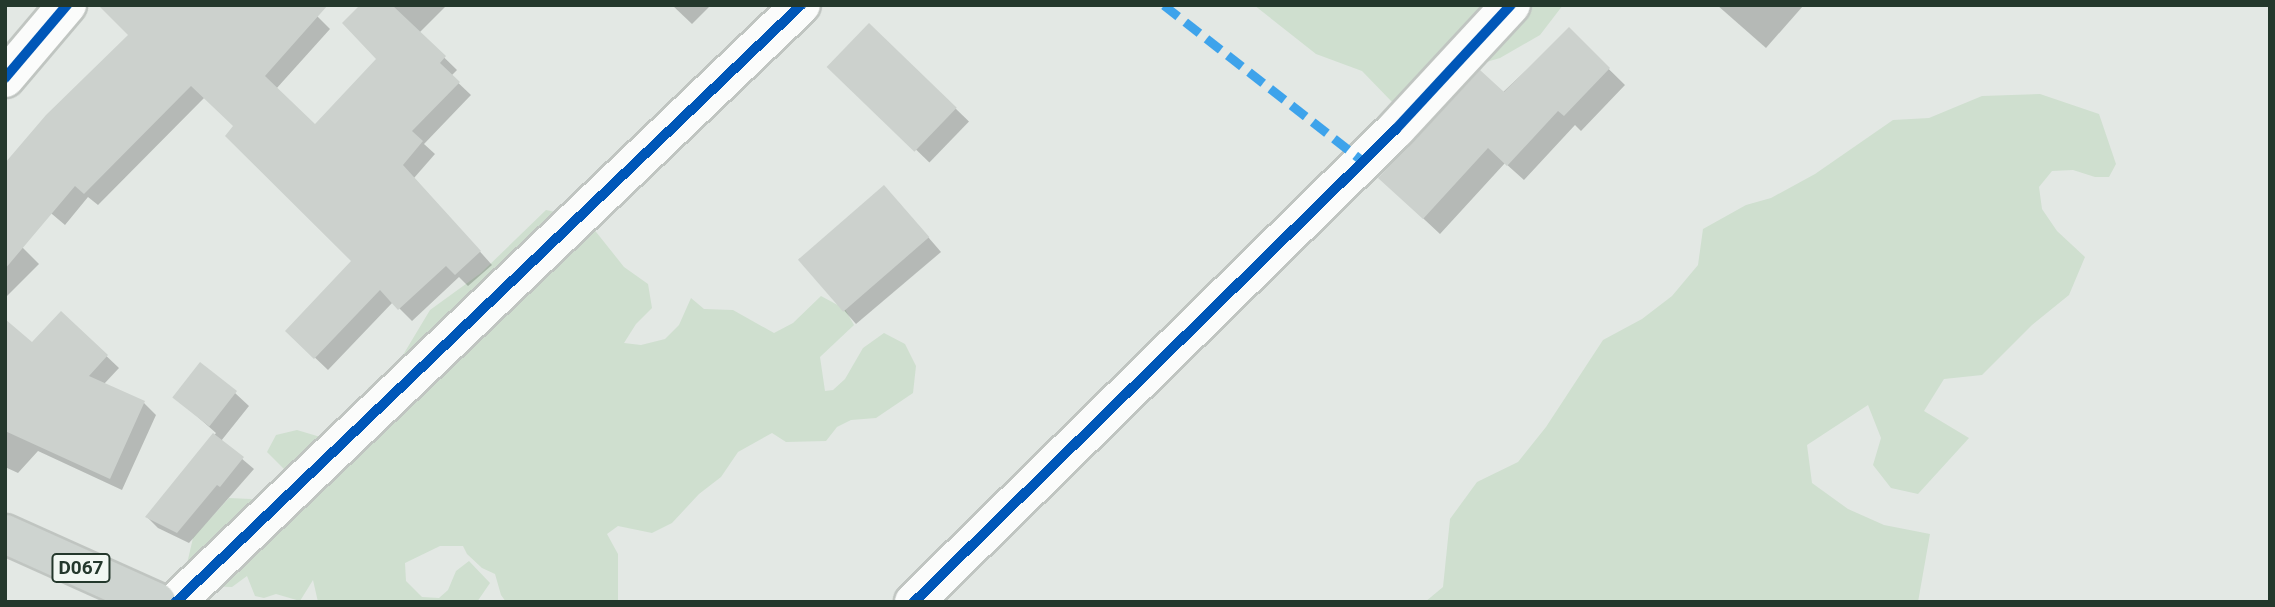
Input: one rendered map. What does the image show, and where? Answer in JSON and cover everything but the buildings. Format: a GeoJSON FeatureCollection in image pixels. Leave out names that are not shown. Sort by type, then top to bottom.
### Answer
{"type":"FeatureCollection","features":[{"type":"Feature","properties":{"kind":"main road","name":"D067"},"geometry":{"type":"LineString","coordinates":[[5,534],[156,602]]}},
{"type":"Feature","properties":{"kind":"street"},"geometry":{"type":"LineString","coordinates":[[5,78],[67,5]]}},
{"type":"Feature","properties":{"kind":"street"},"geometry":{"type":"LineString","coordinates":[[176,602],[801,5]]}},
{"type":"Feature","properties":{"kind":"street"},"geometry":{"type":"LineString","coordinates":[[914,602],[1395,129],[1511,5]]}},
{"type":"Feature","properties":{"kind":"green space"},"geometry":{"type":"Polygon","coordinates":[[[1254,5],[1563,5],[1540,35],[1500,58],[1445,74],[1394,104],[1362,71],[1316,54],[1254,5]]]}},
{"type":"Feature","properties":{"kind":"green space"},"geometry":{"type":"Polygon","coordinates":[[[2040,94],[2099,114],[2116,164],[2109,177],[2095,177],[2073,170],[2052,171],[2039,187],[2042,209],[2057,231],[2085,257],[2069,295],[2032,325],[1982,375],[1944,379],[1924,411],[1969,438],[1918,494],[1891,488],[1873,465],[1881,438],[1868,405],[1807,445],[1812,483],[1848,509],[1884,525],[1930,534],[1918,602],[1425,602],[1443,587],[1450,519],[1477,482],[1518,462],[1546,427],[1603,340],[1642,319],[1672,296],[1698,265],[1703,229],[1746,205],[1771,198],[1815,174],[1893,120],[1929,118],[1982,96],[2040,94]]]}},
{"type":"Feature","properties":{"kind":"green space"},"geometry":{"type":"Polygon","coordinates":[[[546,210],[585,218],[624,267],[648,284],[652,308],[636,324],[624,343],[641,345],[665,339],[679,325],[691,298],[704,309],[733,310],[774,333],[793,323],[821,296],[845,309],[854,325],[820,357],[825,391],[833,390],[845,379],[863,348],[884,333],[905,344],[916,366],[913,393],[876,418],[851,420],[837,427],[826,441],[786,442],[772,433],[738,452],[721,477],[699,494],[672,523],[652,533],[618,526],[607,534],[618,554],[618,602],[506,602],[495,574],[482,568],[467,554],[463,546],[440,546],[405,563],[406,581],[422,597],[439,598],[448,590],[456,571],[469,561],[490,583],[477,602],[318,602],[313,580],[300,601],[276,594],[264,598],[255,596],[247,576],[232,587],[199,586],[186,568],[193,538],[229,498],[251,499],[265,507],[286,471],[267,452],[276,435],[297,430],[317,436],[344,436],[358,422],[368,388],[397,365],[430,310],[481,273],[546,210]]]}},
{"type":"Feature","properties":{"kind":"marked path"},"geometry":{"type":"LineString","coordinates":[[1164,5],[1362,160]]}},
{"type":"Feature","properties":{"kind":"cycle path"},"geometry":{"type":"LineString","coordinates":[[5,78],[67,5]]}},
{"type":"Feature","properties":{"kind":"cycle path"},"geometry":{"type":"LineString","coordinates":[[176,602],[801,5]]}},
{"type":"Feature","properties":{"kind":"cycle path"},"geometry":{"type":"LineString","coordinates":[[914,602],[1396,129],[1511,5]]}}]}
